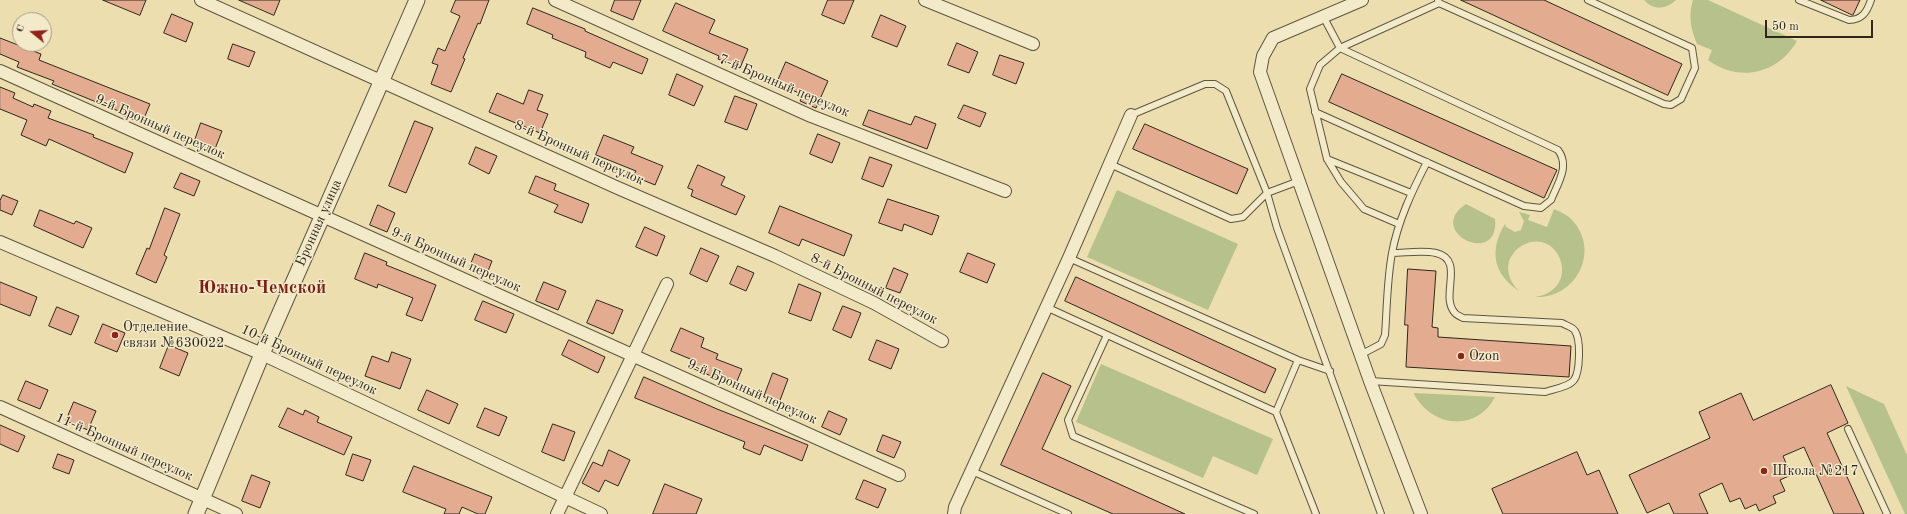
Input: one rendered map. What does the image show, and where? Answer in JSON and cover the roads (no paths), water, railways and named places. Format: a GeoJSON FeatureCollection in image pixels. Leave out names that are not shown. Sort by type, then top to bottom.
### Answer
{"type":"FeatureCollection","features":[{"type":"Feature","properties":{"kind":"street","name":"8-й Бронный переулок"},"geometry":{"type":"LineString","coordinates":[[201,0],[382,80],[618,188],[775,256],[874,303],[942,341]]}},
{"type":"Feature","properties":{"kind":"street","name":"Бронная улица"},"geometry":{"type":"LineString","coordinates":[[196,514],[262,354],[417,0]]}},
{"type":"Feature","properties":{"kind":"street","name":"7-й Бронный переулок"},"geometry":{"type":"LineString","coordinates":[[555,0],[811,116],[1005,191]]}},
{"type":"Feature","properties":{"kind":"street"},"geometry":{"type":"LineString","coordinates":[[925,0],[1032,44]]}},
{"type":"Feature","properties":{"kind":"street"},"geometry":{"type":"LineString","coordinates":[[1362,0],[1274,38],[1263,56],[1260,72],[1362,354],[1370,381],[1421,514]]}},
{"type":"Feature","properties":{"kind":"street","name":"9-й Бронный переулок"},"geometry":{"type":"LineString","coordinates":[[0,72],[321,217],[633,354],[899,475]]}},
{"type":"Feature","properties":{"kind":"street"},"geometry":{"type":"LineString","coordinates":[[954,514],[955,507],[1069,258],[1131,115]]}},
{"type":"Feature","properties":{"kind":"street","name":"10-й Бронный переулок"},"geometry":{"type":"LineString","coordinates":[[0,242],[262,354],[566,496],[601,514]]}},
{"type":"Feature","properties":{"kind":"street"},"geometry":{"type":"LineString","coordinates":[[557,514],[667,284]]}},
{"type":"Feature","properties":{"kind":"street","name":"11-й Бронный переулок"},"geometry":{"type":"LineString","coordinates":[[0,407],[236,514]]}},
{"type":"Feature","properties":{"kind":"lane"},"geometry":{"type":"LineString","coordinates":[[1399,224],[1364,209],[1341,182],[1327,159],[1310,89],[1320,64],[1340,48],[1438,2],[1664,104],[1671,105],[1681,99],[1694,68],[1692,48],[1588,0]]}},
{"type":"Feature","properties":{"kind":"lane"},"geometry":{"type":"LineString","coordinates":[[1799,0],[1849,20],[1857,20],[1867,11],[1871,0]]}},
{"type":"Feature","properties":{"kind":"lane"},"geometry":{"type":"LineString","coordinates":[[1315,112],[1524,206],[1541,208],[1551,200],[1564,168],[1563,156],[1558,150],[1340,48],[1323,16]]}},
{"type":"Feature","properties":{"kind":"lane"},"geometry":{"type":"LineString","coordinates":[[1131,115],[1206,84],[1215,84],[1226,91],[1267,193],[1278,228],[1381,514]]}},
{"type":"Feature","properties":{"kind":"lane"},"geometry":{"type":"LineString","coordinates":[[1327,159],[1411,193]]}},
{"type":"Feature","properties":{"kind":"lane"},"geometry":{"type":"LineString","coordinates":[[1362,354],[1381,344],[1385,335],[1392,253],[1399,224],[1411,193],[1427,162]]}},
{"type":"Feature","properties":{"kind":"lane"},"geometry":{"type":"LineString","coordinates":[[1110,164],[1231,219],[1243,217],[1267,193],[1299,181]]}},
{"type":"Feature","properties":{"kind":"lane"},"geometry":{"type":"LineString","coordinates":[[1370,381],[1545,392],[1570,384],[1574,381],[1578,372],[1579,339],[1575,330],[1562,324],[1463,318],[1454,312],[1450,300],[1452,268],[1446,258],[1435,253],[1392,253]]}},
{"type":"Feature","properties":{"kind":"lane"},"geometry":{"type":"LineString","coordinates":[[1069,258],[1298,360],[1330,371]]}},
{"type":"Feature","properties":{"kind":"lane"},"geometry":{"type":"LineString","coordinates":[[1046,307],[1276,412],[1316,514]]}},
{"type":"Feature","properties":{"kind":"lane"},"geometry":{"type":"LineString","coordinates":[[1107,335],[1068,420],[1073,436],[1254,514]]}},
{"type":"Feature","properties":{"kind":"lane"},"geometry":{"type":"LineString","coordinates":[[1276,412],[1298,360]]}},
{"type":"Feature","properties":{"kind":"lane"},"geometry":{"type":"LineString","coordinates":[[1848,429],[1887,514]]}},
{"type":"Feature","properties":{"kind":"lane"},"geometry":{"type":"LineString","coordinates":[[972,471],[1068,514]]}},
{"type":"Feature","properties":{"kind":"place","name":"Отделение связи №630022"},"geometry":{"type":"Point","coordinates":[115,335]}},
{"type":"Feature","properties":{"kind":"place","name":"Ozon"},"geometry":{"type":"Point","coordinates":[1461,356]}},
{"type":"Feature","properties":{"kind":"place","name":"Школа №217"},"geometry":{"type":"Point","coordinates":[1764,471]}},
{"type":"Feature","properties":{"kind":"district","name":"Южно-Чемской"},"geometry":{"type":"Point","coordinates":[262,288]}}]}
